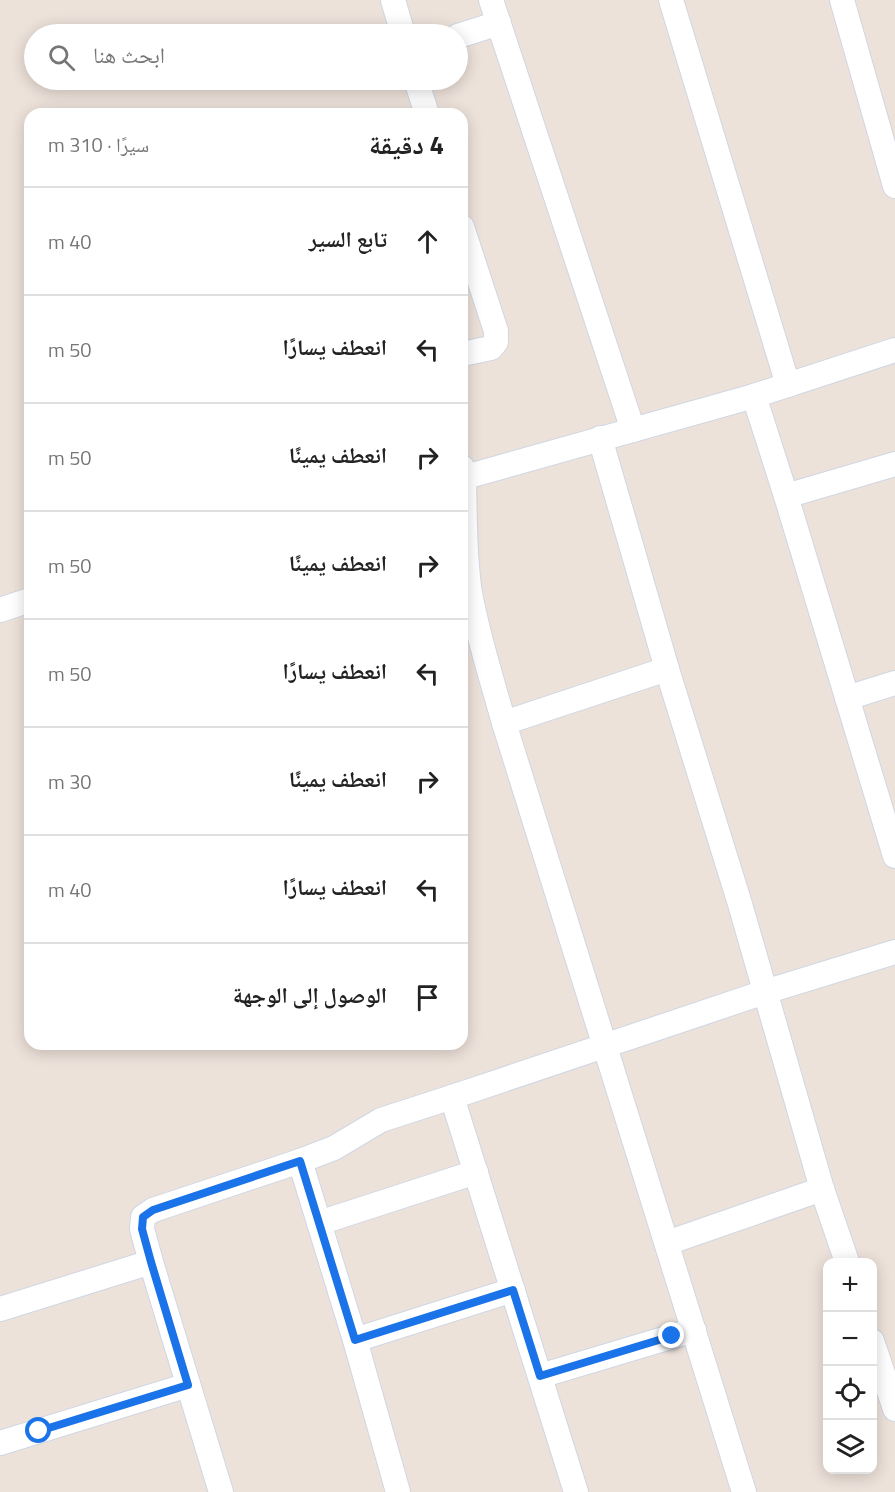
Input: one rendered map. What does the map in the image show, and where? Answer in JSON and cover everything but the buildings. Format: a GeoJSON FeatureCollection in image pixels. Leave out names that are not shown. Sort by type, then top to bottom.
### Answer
{"type":"FeatureCollection","features":[{"type":"Feature","properties":{"kind":"street"},"geometry":{"type":"LineString","coordinates":[[393,0],[400,24]]}},
{"type":"Feature","properties":{"kind":"street"},"geometry":{"type":"LineString","coordinates":[[491,0],[633,430]]}},
{"type":"Feature","properties":{"kind":"street"},"geometry":{"type":"LineString","coordinates":[[671,0],[788,385]]}},
{"type":"Feature","properties":{"kind":"street"},"geometry":{"type":"LineString","coordinates":[[842,0],[895,186]]}},
{"type":"Feature","properties":{"kind":"street"},"geometry":{"type":"LineString","coordinates":[[468,33],[499,23]]}},
{"type":"Feature","properties":{"kind":"street"},"geometry":{"type":"LineString","coordinates":[[419,90],[425,108]]}},
{"type":"Feature","properties":{"kind":"street"},"geometry":{"type":"LineString","coordinates":[[468,245],[496,331],[496,342],[491,348],[468,353]]}},
{"type":"Feature","properties":{"kind":"street"},"geometry":{"type":"LineString","coordinates":[[468,473],[754,396],[895,351]]}},
{"type":"Feature","properties":{"kind":"street"},"geometry":{"type":"LineString","coordinates":[[754,396],[895,856]]}},
{"type":"Feature","properties":{"kind":"street"},"geometry":{"type":"LineString","coordinates":[[600,438],[822,1189],[845,1258]]}},
{"type":"Feature","properties":{"kind":"street"},"geometry":{"type":"LineString","coordinates":[[786,496],[895,464]]}},
{"type":"Feature","properties":{"kind":"street"},"geometry":{"type":"LineString","coordinates":[[468,576],[479,634],[504,723],[744,1492]]}},
{"type":"Feature","properties":{"kind":"street"},"geometry":{"type":"LineString","coordinates":[[0,610],[24,602]]}},
{"type":"Feature","properties":{"kind":"street"},"geometry":{"type":"LineString","coordinates":[[504,723],[667,669]]}},
{"type":"Feature","properties":{"kind":"street"},"geometry":{"type":"LineString","coordinates":[[847,698],[895,683]]}},
{"type":"Feature","properties":{"kind":"street"},"geometry":{"type":"LineString","coordinates":[[221,1492],[151,1262],[142,1229],[143,1217],[153,1210],[334,1148],[381,1120],[765,992],[895,952]]}},
{"type":"Feature","properties":{"kind":"street"},"geometry":{"type":"LineString","coordinates":[[452,1097],[576,1492]]}},
{"type":"Feature","properties":{"kind":"street"},"geometry":{"type":"LineString","coordinates":[[300,1161],[355,1340],[398,1492]]}},
{"type":"Feature","properties":{"kind":"street"},"geometry":{"type":"LineString","coordinates":[[319,1223],[476,1172]]}},
{"type":"Feature","properties":{"kind":"street"},"geometry":{"type":"LineString","coordinates":[[667,1243],[822,1189]]}},
{"type":"Feature","properties":{"kind":"street"},"geometry":{"type":"LineString","coordinates":[[0,1309],[151,1262]]}},
{"type":"Feature","properties":{"kind":"street"},"geometry":{"type":"LineString","coordinates":[[355,1340],[513,1290]]}},
{"type":"Feature","properties":{"kind":"street"},"geometry":{"type":"LineString","coordinates":[[540,1376],[694,1330]]}},
{"type":"Feature","properties":{"kind":"street"},"geometry":{"type":"LineString","coordinates":[[877,1353],[895,1409]]}},
{"type":"Feature","properties":{"kind":"street"},"geometry":{"type":"LineString","coordinates":[[0,1443],[188,1385]]}},
{"type":"Feature","properties":{"kind":"route"},"geometry":{"type":"LineString","coordinates":[[39,1431],[188,1385],[142,1229],[143,1217],[153,1210],[300,1161],[355,1340],[513,1290],[540,1376],[672,1336]]}}]}
